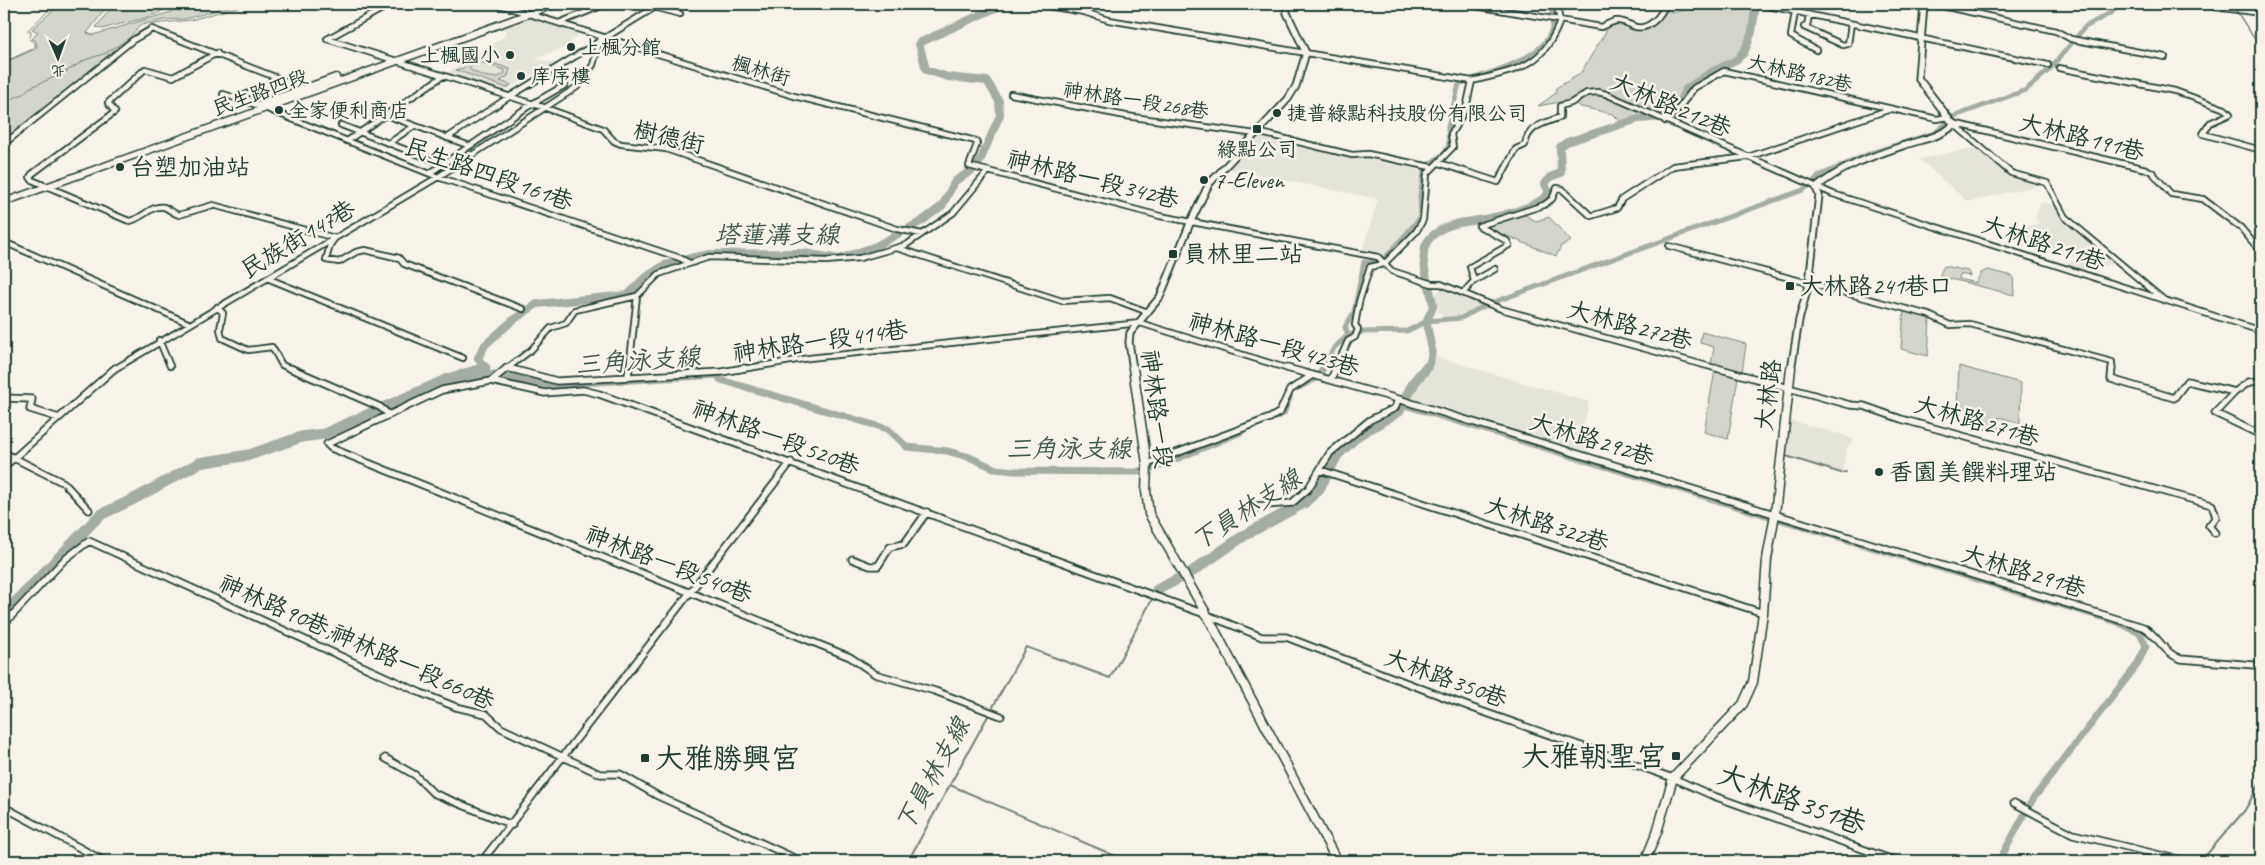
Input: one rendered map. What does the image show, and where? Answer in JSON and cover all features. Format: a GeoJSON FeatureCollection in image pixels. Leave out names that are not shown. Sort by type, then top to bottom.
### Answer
{"type":"FeatureCollection","features":[{"type":"Feature","properties":{"kind":"main road"},"geometry":{"type":"LineString","coordinates":[[525,13],[547,4]]}},
{"type":"Feature","properties":{"kind":"main road"},"geometry":{"type":"LineString","coordinates":[[525,13],[556,4]]}},
{"type":"Feature","properties":{"kind":"main road","name":"民生路四段"},"geometry":{"type":"LineString","coordinates":[[4,202],[43,185],[525,13]]}},
{"type":"Feature","properties":{"kind":"main road","name":"民生路四段"},"geometry":{"type":"LineString","coordinates":[[260,107],[303,88],[394,60]]}},
{"type":"Feature","properties":{"kind":"main road","name":"民生路四段"},"geometry":{"type":"LineString","coordinates":[[4,196],[43,185]]}},
{"type":"Feature","properties":{"kind":"street","name":"樹德街"},"geometry":{"type":"LineString","coordinates":[[390,4],[327,39],[546,108],[603,129],[616,142],[630,146],[666,149],[897,229],[922,234]]}},
{"type":"Feature","properties":{"kind":"street","name":"楓林街"},"geometry":{"type":"LineString","coordinates":[[496,4],[559,23],[603,39],[794,96],[976,140],[977,144],[969,166],[988,171]]}},
{"type":"Feature","properties":{"kind":"street"},"geometry":{"type":"LineString","coordinates":[[559,23],[606,4]]}},
{"type":"Feature","properties":{"kind":"street"},"geometry":{"type":"LineString","coordinates":[[641,4],[680,14]]}},
{"type":"Feature","properties":{"kind":"street"},"geometry":{"type":"LineString","coordinates":[[448,138],[509,97],[660,4]]}},
{"type":"Feature","properties":{"kind":"street"},"geometry":{"type":"LineString","coordinates":[[1036,4],[1084,12],[1091,16],[1111,20],[1135,22],[1472,81],[1507,72],[1543,53],[1554,37],[1560,21],[1557,7],[1567,4]]}},
{"type":"Feature","properties":{"kind":"street"},"geometry":{"type":"LineString","coordinates":[[1286,4],[1287,14],[1306,53]]}},
{"type":"Feature","properties":{"kind":"street"},"geometry":{"type":"LineString","coordinates":[[1464,4],[1601,28],[1617,21],[1627,22],[1634,27],[1647,27],[1663,12],[1666,4]]}},
{"type":"Feature","properties":{"kind":"street"},"geometry":{"type":"LineString","coordinates":[[1759,4],[2048,65]]}},
{"type":"Feature","properties":{"kind":"street"},"geometry":{"type":"LineString","coordinates":[[1924,4],[1918,78],[1952,122],[2011,173],[2047,183],[2065,217],[2166,302]]}},
{"type":"Feature","properties":{"kind":"street"},"geometry":{"type":"LineString","coordinates":[[1933,4],[2056,31],[2072,39],[2165,58]]}},
{"type":"Feature","properties":{"kind":"street"},"geometry":{"type":"LineString","coordinates":[[2215,7],[2261,13]]}},
{"type":"Feature","properties":{"kind":"street"},"geometry":{"type":"LineString","coordinates":[[1796,12],[1791,36],[1816,50]]}},
{"type":"Feature","properties":{"kind":"street"},"geometry":{"type":"LineString","coordinates":[[1809,15],[1807,26],[1804,27],[1843,45],[1848,44],[1851,24]]}},
{"type":"Feature","properties":{"kind":"street"},"geometry":{"type":"LineString","coordinates":[[4,144],[133,40],[152,29],[303,88]]}},
{"type":"Feature","properties":{"kind":"street","name":"民族街147巷"},"geometry":{"type":"LineString","coordinates":[[4,467],[110,372],[159,340],[268,278],[438,176],[546,108],[583,81],[593,66],[603,39]]}},
{"type":"Feature","properties":{"kind":"street"},"geometry":{"type":"LineString","coordinates":[[217,53],[173,77],[145,69],[108,103],[115,112],[32,174],[30,177],[32,180],[129,221],[138,219],[159,206],[164,206],[178,215],[182,215],[207,204],[335,238],[330,245],[326,260],[329,261],[342,262],[358,252],[366,250],[389,258],[399,258],[404,264],[523,308]]}},
{"type":"Feature","properties":{"kind":"street","name":"神林路一段"},"geometry":{"type":"LineString","coordinates":[[1306,53],[1301,72],[1292,92],[1209,184],[1191,221],[1160,297],[1130,333],[1129,342],[1147,464],[1146,491],[1149,514],[1207,615],[1336,861]]}},
{"type":"Feature","properties":{"kind":"street"},"geometry":{"type":"LineString","coordinates":[[2059,68],[2175,91],[2230,112],[2207,126],[2204,134],[2261,150]]}},
{"type":"Feature","properties":{"kind":"street","name":"大林路182巷"},"geometry":{"type":"LineString","coordinates":[[1665,121],[1684,102],[1691,91],[1718,72],[1724,71],[1952,122]]}},
{"type":"Feature","properties":{"kind":"street"},"geometry":{"type":"LineString","coordinates":[[346,141],[443,76]]}},
{"type":"Feature","properties":{"kind":"street"},"geometry":{"type":"LineString","coordinates":[[237,100],[252,91],[282,79]]}},
{"type":"Feature","properties":{"kind":"street"},"geometry":{"type":"LineString","coordinates":[[1331,379],[1348,341],[1355,337],[1358,329],[1355,325],[1359,302],[1370,267],[1384,264],[1416,232],[1424,220],[1427,174],[1431,168],[1440,163],[1453,147],[1451,134],[1466,108],[1472,81]]}},
{"type":"Feature","properties":{"kind":"street"},"geometry":{"type":"LineString","coordinates":[[430,173],[532,104],[565,85]]}},
{"type":"Feature","properties":{"kind":"street","name":"大林路212巷"},"geometry":{"type":"LineString","coordinates":[[1440,163],[1498,182],[1516,149],[1525,145],[1527,134],[1537,124],[1560,117],[1560,106],[1574,104],[1591,92],[1596,91],[1639,107],[1665,121],[1816,188]]}},
{"type":"Feature","properties":{"kind":"street","name":"民生路四段161巷"},"geometry":{"type":"LineString","coordinates":[[223,94],[438,176],[541,213],[560,217],[680,258],[689,263]]}},
{"type":"Feature","properties":{"kind":"street","name":"神林路一段268巷"},"geometry":{"type":"LineString","coordinates":[[1011,94],[1126,116],[1256,133],[1343,154],[1368,154],[1423,164],[1431,168]]}},
{"type":"Feature","properties":{"kind":"street"},"geometry":{"type":"LineString","coordinates":[[1474,281],[1470,267],[1481,259],[1509,245],[1507,241],[1479,226],[1544,205],[1555,195],[1557,188],[1562,189],[1591,216],[1617,208],[1622,199],[1673,166],[1748,157],[1891,109]]}},
{"type":"Feature","properties":{"kind":"street"},"geometry":{"type":"LineString","coordinates":[[375,110],[470,146]]}},
{"type":"Feature","properties":{"kind":"street"},"geometry":{"type":"LineString","coordinates":[[1816,188],[1830,177],[1888,151],[1942,134],[1952,122]]}},
{"type":"Feature","properties":{"kind":"street","name":"大林路191巷"},"geometry":{"type":"LineString","coordinates":[[1952,122],[2146,169],[2152,172],[2171,194],[2203,199],[2241,228],[2261,252]]}},
{"type":"Feature","properties":{"kind":"street"},"geometry":{"type":"LineString","coordinates":[[340,125],[443,164]]}},
{"type":"Feature","properties":{"kind":"street"},"geometry":{"type":"LineString","coordinates":[[389,143],[414,126]]}},
{"type":"Feature","properties":{"kind":"street"},"geometry":{"type":"LineString","coordinates":[[492,381],[506,368],[536,347],[546,337],[551,328],[566,324],[575,310],[637,296],[659,274],[689,263],[709,257],[722,260],[773,258],[826,261],[860,258],[906,246],[953,213],[988,171]]}},
{"type":"Feature","properties":{"kind":"street","name":"神林路一段342巷"},"geometry":{"type":"LineString","coordinates":[[988,171],[1160,216],[1378,258],[1384,264]]}},
{"type":"Feature","properties":{"kind":"street","name":"大林路"},"geometry":{"type":"LineString","coordinates":[[1645,861],[1657,832],[1673,778],[1745,701],[1754,682],[1775,514],[1788,388],[1799,320],[1809,283],[1819,195],[1816,188]]}},
{"type":"Feature","properties":{"kind":"street","name":"大林路211巷"},"geometry":{"type":"LineString","coordinates":[[1816,188],[2261,331]]}},
{"type":"Feature","properties":{"kind":"street"},"geometry":{"type":"LineString","coordinates":[[4,242],[188,323]]}},
{"type":"Feature","properties":{"kind":"street"},"geometry":{"type":"LineString","coordinates":[[1669,246],[1929,314],[1950,325],[1970,324],[2112,362],[2111,378],[2174,398],[2187,381],[2235,392]]}},
{"type":"Feature","properties":{"kind":"street"},"geometry":{"type":"LineString","coordinates":[[897,248],[1062,301],[1110,298],[1148,312]]}},
{"type":"Feature","properties":{"kind":"street","name":"大林路272巷"},"geometry":{"type":"LineString","coordinates":[[1384,264],[1392,271],[1432,284],[1441,284],[1501,309],[1788,388]]}},
{"type":"Feature","properties":{"kind":"street"},"geometry":{"type":"LineString","coordinates":[[1463,293],[1474,281],[1495,270]]}},
{"type":"Feature","properties":{"kind":"street"},"geometry":{"type":"LineString","coordinates":[[268,278],[463,358]]}},
{"type":"Feature","properties":{"kind":"street"},"geometry":{"type":"LineString","coordinates":[[628,377],[637,296]]}},
{"type":"Feature","properties":{"kind":"street"},"geometry":{"type":"LineString","coordinates":[[217,307],[223,313],[220,327],[222,338],[248,350],[272,347],[282,365],[380,407],[388,414]]}},
{"type":"Feature","properties":{"kind":"street","name":"神林路一段423巷"},"geometry":{"type":"LineString","coordinates":[[1140,323],[1312,376],[1331,379],[1398,399]]}},
{"type":"Feature","properties":{"kind":"street","name":"神林路一段414巷"},"geometry":{"type":"LineString","coordinates":[[506,368],[557,381],[722,372],[809,358],[1140,323]]}},
{"type":"Feature","properties":{"kind":"street"},"geometry":{"type":"LineString","coordinates":[[159,340],[170,366]]}},
{"type":"Feature","properties":{"kind":"street"},"geometry":{"type":"LineString","coordinates":[[1147,464],[1270,418],[1280,412],[1286,393],[1312,376]]}},
{"type":"Feature","properties":{"kind":"street","name":"神林路一段520巷"},"geometry":{"type":"LineString","coordinates":[[328,442],[442,390],[492,381],[545,393],[583,390],[791,462],[1207,615]]}},
{"type":"Feature","properties":{"kind":"street"},"geometry":{"type":"LineString","coordinates":[[2261,381],[2249,382],[2235,392],[2215,412],[2261,435]]}},
{"type":"Feature","properties":{"kind":"street","name":"大林路271巷"},"geometry":{"type":"LineString","coordinates":[[1788,388],[1850,405],[1864,406],[1901,419],[2212,505],[2216,509],[2216,517],[2209,526],[2215,532]]}},
{"type":"Feature","properties":{"kind":"street"},"geometry":{"type":"LineString","coordinates":[[4,398],[32,399],[30,409],[59,418]]}},
{"type":"Feature","properties":{"kind":"street"},"geometry":{"type":"LineString","coordinates":[[1252,513],[1256,506],[1292,503],[1308,489],[1330,453],[1370,420],[1395,408],[1398,399]]}},
{"type":"Feature","properties":{"kind":"street","name":"大林路292巷"},"geometry":{"type":"LineString","coordinates":[[1398,399],[1775,514]]}},
{"type":"Feature","properties":{"kind":"street","name":"神林路一段540巷"},"geometry":{"type":"LineString","coordinates":[[328,442],[327,444],[331,448],[850,657],[875,674],[935,690],[1001,716]]}},
{"type":"Feature","properties":{"kind":"street"},"geometry":{"type":"LineString","coordinates":[[4,453],[64,483],[89,510]]}},
{"type":"Feature","properties":{"kind":"street"},"geometry":{"type":"LineString","coordinates":[[482,861],[512,825],[791,462]]}},
{"type":"Feature","properties":{"kind":"street","name":"大林路322巷"},"geometry":{"type":"LineString","coordinates":[[1320,470],[1763,613]]}},
{"type":"Feature","properties":{"kind":"street"},"geometry":{"type":"LineString","coordinates":[[852,559],[870,566],[878,566],[890,547],[904,544],[927,512]]}},
{"type":"Feature","properties":{"kind":"street","name":"大林路291巷"},"geometry":{"type":"LineString","coordinates":[[1775,514],[2143,626],[2157,636],[2162,647],[2173,656],[2188,661],[2238,661],[2254,665]]}},
{"type":"Feature","properties":{"kind":"street","name":"神林路90巷;神林路一段660巷"},"geometry":{"type":"LineString","coordinates":[[6,617],[64,560],[89,541],[421,693],[456,707],[486,714],[501,728],[600,774],[620,774],[658,796],[801,861]]}},
{"type":"Feature","properties":{"kind":"street","name":"大林路350巷"},"geometry":{"type":"LineString","coordinates":[[1207,615],[1262,637],[1286,638],[1478,710],[1673,778]]}},
{"type":"Feature","properties":{"kind":"street"},"geometry":{"type":"LineString","coordinates":[[4,624],[6,617]]}},
{"type":"Feature","properties":{"kind":"street"},"geometry":{"type":"LineString","coordinates":[[386,758],[415,775],[433,793],[512,825]]}},
{"type":"Feature","properties":{"kind":"street","name":"大林路351巷"},"geometry":{"type":"LineString","coordinates":[[1673,778],[1711,795],[1896,861]]}},
{"type":"Feature","properties":{"kind":"street"},"geometry":{"type":"LineString","coordinates":[[2014,804],[2073,834],[2185,861]]}},
{"type":"Feature","properties":{"kind":"street"},"geometry":{"type":"LineString","coordinates":[[4,807],[104,861]]}},
{"type":"Feature","properties":{"kind":"shaded area"},"geometry":{"type":"Polygon","coordinates":[[[60,4],[109,4],[87,33],[93,35],[171,12],[180,4],[240,4],[185,19],[164,20],[141,25],[118,49],[4,142],[4,63],[37,48],[36,41],[32,39],[38,32],[32,29],[60,4]]]}},
{"type":"Feature","properties":{"kind":"shaded area"},"geometry":{"type":"Polygon","coordinates":[[[114,4],[172,4],[157,14],[148,17],[103,29],[96,27],[114,4]]]}},
{"type":"Feature","properties":{"kind":"shaded area"},"geometry":{"type":"Polygon","coordinates":[[[1667,4],[1673,4],[1671,12],[1677,12],[1682,11],[1691,4],[1753,4],[1748,37],[1735,58],[1705,74],[1695,84],[1683,89],[1678,100],[1662,115],[1621,122],[1613,114],[1581,107],[1571,100],[1538,106],[1556,93],[1556,88],[1580,74],[1610,25],[1616,22],[1629,25],[1629,29],[1635,30],[1647,27],[1658,20],[1667,4]]]}},
{"type":"Feature","properties":{"kind":"shaded area","name":"上楓國小"},"geometry":{"type":"Polygon","coordinates":[[[531,17],[580,33],[566,47],[534,59],[556,63],[503,91],[447,73],[505,36],[505,30],[502,27],[531,17]]]}},
{"type":"Feature","properties":{"kind":"shaded area"},"geometry":{"type":"Polygon","coordinates":[[[480,59],[510,69],[508,76],[500,81],[511,85],[507,88],[456,70],[463,68],[469,62],[480,59]],[[480,62],[472,64],[469,69],[492,77],[501,76],[505,73],[504,70],[480,62]]]}},
{"type":"Feature","properties":{"kind":"shaded area"},"geometry":{"type":"Polygon","coordinates":[[[1260,135],[1350,155],[1355,153],[1424,168],[1417,204],[1419,207],[1418,221],[1385,259],[1361,254],[1378,199],[1230,169],[1260,135]]]}},
{"type":"Feature","properties":{"kind":"shaded area"},"geometry":{"type":"Polygon","coordinates":[[[1978,147],[2012,176],[2035,180],[2043,184],[1968,202],[1919,159],[1978,147]]]}},
{"type":"Feature","properties":{"kind":"shaded area"},"geometry":{"type":"Polygon","coordinates":[[[2041,202],[2054,205],[2062,216],[2116,263],[2079,272],[2059,266],[2081,259],[2043,248],[2036,243],[2022,247],[2005,232],[2040,223],[2035,218],[2041,202]]]}},
{"type":"Feature","properties":{"kind":"shaded area"},"geometry":{"type":"Polygon","coordinates":[[[1525,215],[1536,221],[1549,217],[1571,241],[1561,246],[1556,256],[1485,227],[1495,222],[1525,215]]]}},
{"type":"Feature","properties":{"kind":"shaded area"},"geometry":{"type":"Polygon","coordinates":[[[1944,266],[1968,271],[1970,276],[1960,274],[1959,279],[1976,283],[1981,273],[1988,270],[2013,276],[2014,295],[1939,276],[1944,266]]]}},
{"type":"Feature","properties":{"kind":"shaded area"},"geometry":{"type":"Polygon","coordinates":[[[1444,287],[1483,305],[1460,315],[1442,316],[1436,308],[1433,296],[1444,287]]]}},
{"type":"Feature","properties":{"kind":"shaded area"},"geometry":{"type":"Polygon","coordinates":[[[1904,309],[1926,315],[1930,319],[1928,356],[1901,349],[1904,309]]]}},
{"type":"Feature","properties":{"kind":"shaded area"},"geometry":{"type":"Polygon","coordinates":[[[1702,332],[1746,344],[1742,373],[1711,365],[1714,347],[1700,343],[1702,332]]]}},
{"type":"Feature","properties":{"kind":"shaded area"},"geometry":{"type":"Polygon","coordinates":[[[1437,357],[1589,402],[1582,433],[1594,436],[1589,456],[1409,401],[1417,384],[1437,357]]]}},
{"type":"Feature","properties":{"kind":"shaded area"},"geometry":{"type":"Polygon","coordinates":[[[1959,366],[2021,383],[2020,423],[1999,417],[1999,433],[1979,427],[1980,411],[1957,405],[1959,366]]]}},
{"type":"Feature","properties":{"kind":"shaded area"},"geometry":{"type":"Polygon","coordinates":[[[1715,370],[1738,377],[1728,439],[1704,432],[1715,370]]]}},
{"type":"Feature","properties":{"kind":"shaded area"},"geometry":{"type":"Polygon","coordinates":[[[1789,420],[1844,435],[1854,440],[1847,448],[1842,472],[1785,456],[1789,420]]]}},
{"type":"Feature","properties":{"kind":"waterway"},"geometry":{"type":"LineString","coordinates":[[4,62],[35,48],[35,43],[29,39],[32,32],[27,31],[50,9],[51,4]]}},
{"type":"Feature","properties":{"kind":"waterway"},"geometry":{"type":"LineString","coordinates":[[4,102],[23,94],[29,88],[64,73],[85,60],[106,53],[152,24],[191,20],[248,4]]}},
{"type":"Feature","properties":{"kind":"waterway","name":"塔蓮溝支線"},"geometry":{"type":"LineString","coordinates":[[484,368],[478,358],[485,345],[512,321],[537,304],[628,295],[642,280],[664,265],[710,254],[804,253],[839,259],[876,246],[922,221],[942,206],[955,181],[973,170],[980,161],[1000,115],[999,101],[987,81],[948,77],[926,70],[919,43],[1004,4]]}},
{"type":"Feature","properties":{"kind":"waterway","name":"三角泳支線"},"geometry":{"type":"LineString","coordinates":[[1348,335],[1345,327],[1354,312],[1364,262],[1378,263],[1387,256],[1421,217],[1420,196],[1425,167],[1445,153],[1449,145],[1448,127],[1459,84],[1507,66],[1539,48],[1549,36],[1553,22],[1549,4]]}},
{"type":"Feature","properties":{"kind":"waterway","name":"下員林支線"},"geometry":{"type":"LineString","coordinates":[[1425,370],[1432,353],[1427,322],[1433,305],[1424,261],[1426,245],[1430,238],[1441,229],[1459,223],[1487,219],[1536,203],[1549,193],[1545,184],[1550,177],[1561,173],[1560,147],[1567,142],[1638,119],[1665,117],[1680,100],[1686,89],[1711,72],[1736,60],[1744,53],[1752,32],[1756,4]]}},
{"type":"Feature","properties":{"kind":"waterway"},"geometry":{"type":"LineString","coordinates":[[1348,335],[1363,332],[1407,331],[1427,321],[1461,318],[1486,305],[1803,190],[1821,175],[1871,153],[1935,133],[1955,116],[2026,90],[2050,69],[2085,27],[2112,12],[2119,4]]}},
{"type":"Feature","properties":{"kind":"waterway","name":"三角泳支線"},"geometry":{"type":"LineString","coordinates":[[1322,370],[1334,348],[1348,335]]}},
{"type":"Feature","properties":{"kind":"waterway"},"geometry":{"type":"LineString","coordinates":[[4,614],[100,515],[134,499],[199,463],[249,455],[301,437],[324,434],[448,379],[484,368]]}},
{"type":"Feature","properties":{"kind":"waterway","name":"塔蓮溝支線"},"geometry":{"type":"LineString","coordinates":[[482,370],[484,368]]}},
{"type":"Feature","properties":{"kind":"waterway","name":"三角泳支線"},"geometry":{"type":"LineString","coordinates":[[1298,387],[1318,377],[1323,368]]}},
{"type":"Feature","properties":{"kind":"waterway","name":"下員林支線"},"geometry":{"type":"LineString","coordinates":[[1157,590],[1193,571],[1245,535],[1304,503],[1319,489],[1337,455],[1358,435],[1399,411],[1415,381],[1426,368]]}},
{"type":"Feature","properties":{"kind":"waterway","name":"三角泳支線"},"geometry":{"type":"LineString","coordinates":[[443,383],[494,374],[548,385],[717,375],[721,380],[888,429],[907,447],[947,451],[969,457],[996,469],[1014,471],[1136,472],[1159,466],[1241,432]]}},
{"type":"Feature","properties":{"kind":"waterway","name":"三角泳支線"},"geometry":{"type":"LineString","coordinates":[[1275,417],[1283,413],[1289,398]]}},
{"type":"Feature","properties":{"kind":"waterway"},"geometry":{"type":"LineString","coordinates":[[1404,405],[2118,622],[2140,633],[2146,646],[2137,665],[2033,799],[1999,861]]}},
{"type":"Feature","properties":{"kind":"waterway"},"geometry":{"type":"LineString","coordinates":[[1786,456],[1841,473],[1846,472]]}},
{"type":"Feature","properties":{"kind":"waterway","name":"下員林支線"},"geometry":{"type":"LineString","coordinates":[[908,861],[1026,647],[1110,678],[1157,590]]}},
{"type":"Feature","properties":{"kind":"waterway"},"geometry":{"type":"LineString","coordinates":[[2201,861],[2245,810],[2261,781]]}},
{"type":"Feature","properties":{"kind":"waterway"},"geometry":{"type":"LineString","coordinates":[[950,785],[1127,861]]}},
{"type":"Feature","properties":{"kind":"railway"},"geometry":{"type":"LineString","coordinates":[[2232,4],[2261,49]]}},
{"type":"Feature","properties":{"kind":"place","name":"上楓分館"},"geometry":{"type":"Point","coordinates":[571,47]}},
{"type":"Feature","properties":{"kind":"place","name":"上楓國小"},"geometry":{"type":"Point","coordinates":[510,55]}},
{"type":"Feature","properties":{"kind":"place","name":"庠序樓"},"geometry":{"type":"Point","coordinates":[521,76]}},
{"type":"Feature","properties":{"kind":"place","name":"全家便利商店"},"geometry":{"type":"Point","coordinates":[279,110]}},
{"type":"Feature","properties":{"kind":"place","name":"捷普綠點科技股份有限公司"},"geometry":{"type":"Point","coordinates":[1277,113]}},
{"type":"Feature","properties":{"kind":"place","name":"綠點公司"},"geometry":{"type":"Point","coordinates":[1257,129]}},
{"type":"Feature","properties":{"kind":"place","name":"台塑加油站"},"geometry":{"type":"Point","coordinates":[120,167]}},
{"type":"Feature","properties":{"kind":"place","name":"7-Eleven"},"geometry":{"type":"Point","coordinates":[1204,180]}},
{"type":"Feature","properties":{"kind":"place","name":"員林里二站"},"geometry":{"type":"Point","coordinates":[1173,254]}},
{"type":"Feature","properties":{"kind":"place","name":"大林路241巷口"},"geometry":{"type":"Point","coordinates":[1790,286]}},
{"type":"Feature","properties":{"kind":"place","name":"香園美饌料理站"},"geometry":{"type":"Point","coordinates":[1879,472]}},
{"type":"Feature","properties":{"kind":"place","name":"大雅朝聖宮"},"geometry":{"type":"Point","coordinates":[1676,756]}},
{"type":"Feature","properties":{"kind":"place","name":"大雅勝興宮"},"geometry":{"type":"Point","coordinates":[645,758]}}]}
